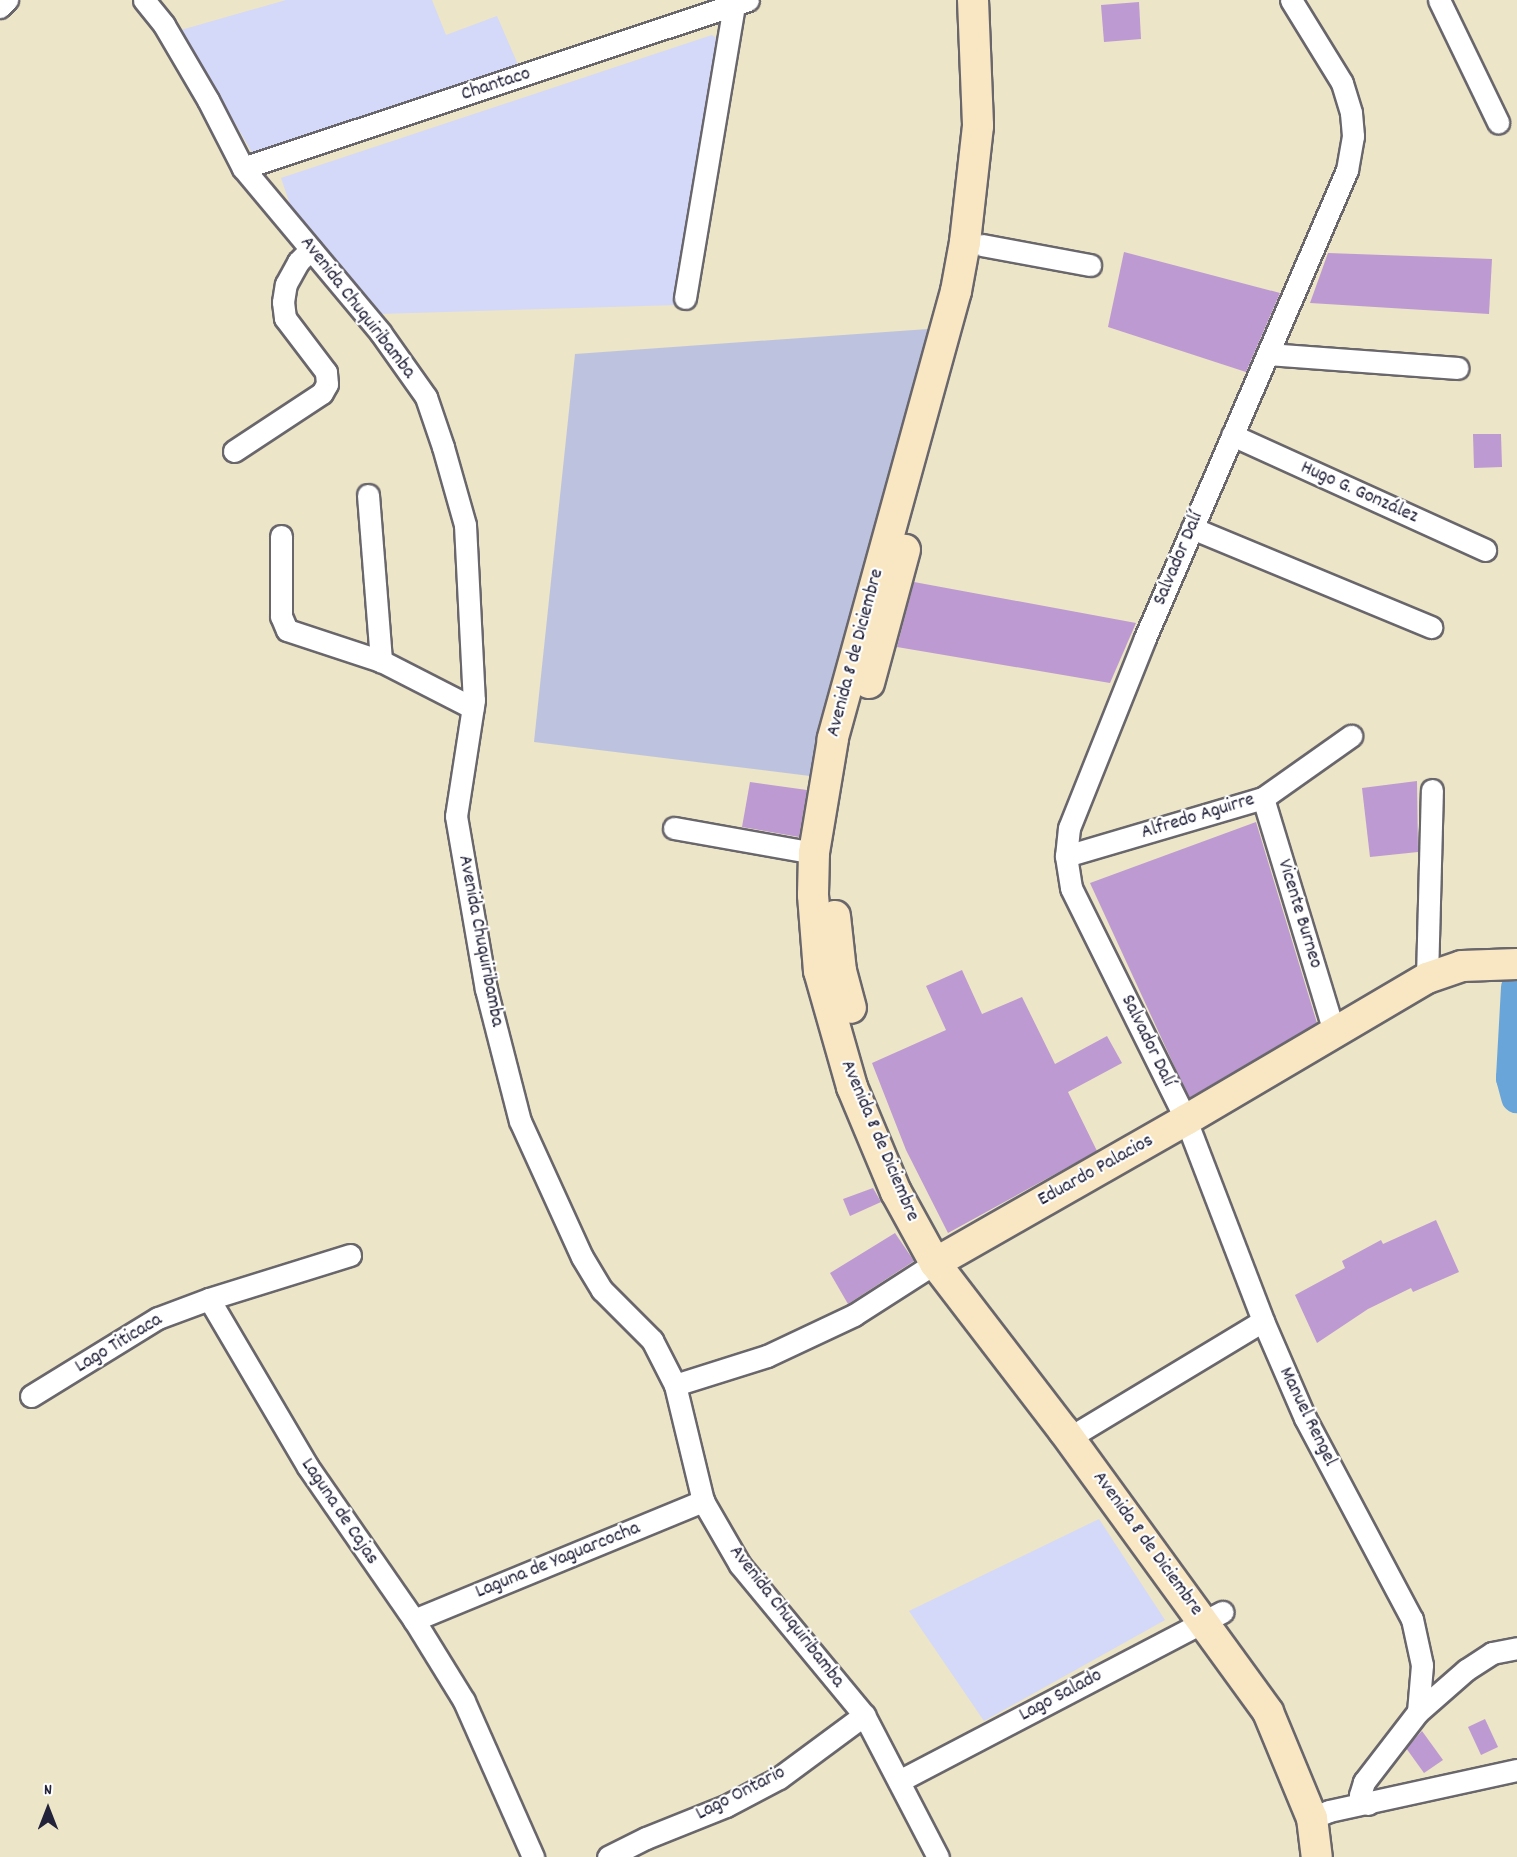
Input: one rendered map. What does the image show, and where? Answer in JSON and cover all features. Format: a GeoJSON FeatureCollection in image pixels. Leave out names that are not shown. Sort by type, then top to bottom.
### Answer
{"type":"FeatureCollection","features":[{"type":"Feature","properties":{"kind":"main road","name":"Avenida 8 de Diciembre"},"geometry":{"type":"LineString","coordinates":[[973,0],[978,126],[964,242],[956,291],[833,739],[814,853],[813,895],[819,971],[852,1087],[896,1192],[1058,1423],[1213,1617],[1285,1702],[1320,1815],[1322,1853]]}},
{"type":"Feature","properties":{"kind":"main road","name":"Avenida 8 de Diciembre"},"geometry":{"type":"LineString","coordinates":[[993,0],[996,125],[982,245],[969,310],[884,633],[852,745],[837,831],[833,894],[841,971],[871,1081],[906,1172],[943,1257],[1082,1430],[1213,1617]]}},
{"type":"Feature","properties":{"kind":"main road","name":"Eduardo Palacios"},"geometry":{"type":"LineString","coordinates":[[943,1257],[1186,1120],[1427,978],[1462,966],[1509,964]]}},
{"type":"Feature","properties":{"kind":"street"},"geometry":{"type":"LineString","coordinates":[[0,7],[7,0]]}},
{"type":"Feature","properties":{"kind":"street","name":"Avenida Chuquiribamba"},"geometry":{"type":"LineString","coordinates":[[144,0],[164,25],[243,168],[380,332],[426,397],[465,525],[473,708],[456,816],[486,989],[520,1121],[582,1257],[602,1290],[652,1340],[675,1385],[703,1501],[740,1565],[864,1715],[938,1857]]}},
{"type":"Feature","properties":{"kind":"street"},"geometry":{"type":"LineString","coordinates":[[1439,0],[1498,122]]}},
{"type":"Feature","properties":{"kind":"street"},"geometry":{"type":"LineString","coordinates":[[685,298],[741,2]]}},
{"type":"Feature","properties":{"kind":"street","name":"Chantaco"},"geometry":{"type":"LineString","coordinates":[[243,168],[741,2]]}},
{"type":"Feature","properties":{"kind":"street","name":"Salvador Dalí"},"geometry":{"type":"LineString","coordinates":[[1186,1120],[1071,888],[1065,856],[1069,828],[1192,528],[1347,170],[1353,136],[1351,113],[1342,83],[1295,2]]}},
{"type":"Feature","properties":{"kind":"street"},"geometry":{"type":"LineString","coordinates":[[982,245],[1090,266]]}},
{"type":"Feature","properties":{"kind":"street"},"geometry":{"type":"LineString","coordinates":[[234,451],[322,393],[327,384],[326,372],[285,318],[286,284],[298,262],[311,249]]}},
{"type":"Feature","properties":{"kind":"street"},"geometry":{"type":"LineString","coordinates":[[1268,354],[1456,368]]}},
{"type":"Feature","properties":{"kind":"street","name":"Hugo G. González"},"geometry":{"type":"LineString","coordinates":[[1232,435],[1485,550]]}},
{"type":"Feature","properties":{"kind":"street"},"geometry":{"type":"LineString","coordinates":[[368,495],[381,661]]}},
{"type":"Feature","properties":{"kind":"street"},"geometry":{"type":"LineString","coordinates":[[1192,528],[1431,627]]}},
{"type":"Feature","properties":{"kind":"street"},"geometry":{"type":"LineString","coordinates":[[281,536],[280,616],[287,630],[381,661],[473,708]]}},
{"type":"Feature","properties":{"kind":"street","name":"Alfredo Aguirre"},"geometry":{"type":"LineString","coordinates":[[1065,856],[1263,798],[1351,736]]}},
{"type":"Feature","properties":{"kind":"street"},"geometry":{"type":"LineString","coordinates":[[1427,978],[1432,790]]}},
{"type":"Feature","properties":{"kind":"street","name":"Vicente Burneo"},"geometry":{"type":"LineString","coordinates":[[1263,798],[1334,1031]]}},
{"type":"Feature","properties":{"kind":"street"},"geometry":{"type":"LineString","coordinates":[[674,828],[814,853]]}},
{"type":"Feature","properties":{"kind":"street","name":"Manuel Rengel"},"geometry":{"type":"LineString","coordinates":[[1186,1120],[1263,1321],[1305,1418],[1412,1619],[1422,1665],[1418,1712]]}},
{"type":"Feature","properties":{"kind":"street"},"geometry":{"type":"LineString","coordinates":[[209,1299],[350,1255]]}},
{"type":"Feature","properties":{"kind":"street","name":"Eduardo Palacios"},"geometry":{"type":"LineString","coordinates":[[675,1385],[766,1356],[854,1315],[943,1257]]}},
{"type":"Feature","properties":{"kind":"street","name":"Lago Titicaca"},"geometry":{"type":"LineString","coordinates":[[31,1395],[158,1318],[209,1299]]}},
{"type":"Feature","properties":{"kind":"street","name":"Laguna de Cajas"},"geometry":{"type":"LineString","coordinates":[[209,1299],[308,1467],[414,1620],[464,1701],[533,1857]]}},
{"type":"Feature","properties":{"kind":"street"},"geometry":{"type":"LineString","coordinates":[[1082,1430],[1263,1321]]}},
{"type":"Feature","properties":{"kind":"street","name":"Laguna de Yaguarcocha"},"geometry":{"type":"LineString","coordinates":[[414,1620],[703,1501]]}},
{"type":"Feature","properties":{"kind":"street","name":"Lago Salado"},"geometry":{"type":"LineString","coordinates":[[899,1781],[1213,1617]]}},
{"type":"Feature","properties":{"kind":"street"},"geometry":{"type":"LineString","coordinates":[[1368,1804],[1360,1795],[1364,1782],[1418,1712],[1466,1670],[1492,1653],[1517,1648]]}},
{"type":"Feature","properties":{"kind":"street","name":"Lago Ontario"},"geometry":{"type":"LineString","coordinates":[[608,1857],[646,1838],[726,1806],[779,1778],[864,1715]]}},
{"type":"Feature","properties":{"kind":"street"},"geometry":{"type":"LineString","coordinates":[[1320,1815],[1517,1770]]}},
{"type":"Feature","properties":{"kind":"shaded area"},"geometry":{"type":"Polygon","coordinates":[[[286,0],[432,0],[446,35],[497,16],[519,67],[254,156],[181,30],[286,0]]]}},
{"type":"Feature","properties":{"kind":"shaded area"},"geometry":{"type":"Polygon","coordinates":[[[712,35],[719,40],[677,305],[378,314],[292,210],[281,178],[712,35]]]}},
{"type":"Feature","properties":{"kind":"shaded area"},"geometry":{"type":"Polygon","coordinates":[[[928,329],[810,776],[534,742],[575,354],[928,329]]]}},
{"type":"Feature","properties":{"kind":"shaded area"},"geometry":{"type":"Polygon","coordinates":[[[1099,1519],[1165,1620],[984,1721],[909,1611],[1099,1519]]]}},
{"type":"Feature","properties":{"kind":"building"},"geometry":{"type":"Polygon","coordinates":[[[1139,2],[1141,39],[1104,42],[1101,5],[1139,2]]]}},
{"type":"Feature","properties":{"kind":"building"},"geometry":{"type":"Polygon","coordinates":[[[1124,252],[1280,293],[1246,372],[1108,327],[1124,252]]]}},
{"type":"Feature","properties":{"kind":"building"},"geometry":{"type":"Polygon","coordinates":[[[1328,253],[1492,259],[1489,314],[1310,303],[1328,253]]]}},
{"type":"Feature","properties":{"kind":"building"},"geometry":{"type":"Polygon","coordinates":[[[1473,434],[1501,434],[1502,467],[1474,468],[1473,434]]]}},
{"type":"Feature","properties":{"kind":"building"},"geometry":{"type":"Polygon","coordinates":[[[914,582],[1136,623],[1110,683],[897,647],[914,582]]]}},
{"type":"Feature","properties":{"kind":"building"},"geometry":{"type":"Polygon","coordinates":[[[1417,781],[1418,852],[1370,857],[1362,788],[1417,781]]]}},
{"type":"Feature","properties":{"kind":"building"},"geometry":{"type":"Polygon","coordinates":[[[750,782],[807,790],[799,837],[742,827],[750,782]]]}},
{"type":"Feature","properties":{"kind":"building"},"geometry":{"type":"Polygon","coordinates":[[[1256,822],[1317,1023],[1189,1098],[1090,883],[1256,822]]]}},
{"type":"Feature","properties":{"kind":"building"},"geometry":{"type":"Polygon","coordinates":[[[962,970],[982,1014],[1022,997],[1055,1064],[1107,1036],[1122,1063],[1068,1092],[1097,1151],[948,1233],[906,1150],[872,1063],[946,1030],[926,986],[962,970]]]}},
{"type":"Feature","properties":{"kind":"building"},"geometry":{"type":"Polygon","coordinates":[[[873,1188],[881,1202],[850,1216],[843,1199],[873,1188]]]}},
{"type":"Feature","properties":{"kind":"building"},"geometry":{"type":"Polygon","coordinates":[[[1436,1220],[1459,1272],[1413,1292],[1411,1288],[1368,1309],[1317,1343],[1295,1295],[1345,1268],[1342,1261],[1381,1240],[1383,1244],[1436,1220]]]}},
{"type":"Feature","properties":{"kind":"building"},"geometry":{"type":"Polygon","coordinates":[[[895,1233],[914,1261],[848,1304],[830,1273],[895,1233]]]}},
{"type":"Feature","properties":{"kind":"building"},"geometry":{"type":"Polygon","coordinates":[[[1485,1719],[1498,1747],[1481,1755],[1468,1727],[1485,1719]]]}},
{"type":"Feature","properties":{"kind":"building"},"geometry":{"type":"Polygon","coordinates":[[[1422,1731],[1443,1760],[1424,1773],[1406,1748],[1422,1731]]]}},
{"type":"Feature","properties":{"kind":"waterway"},"geometry":{"type":"LineString","coordinates":[[1517,988],[1512,1078],[1517,1097]]}}]}
